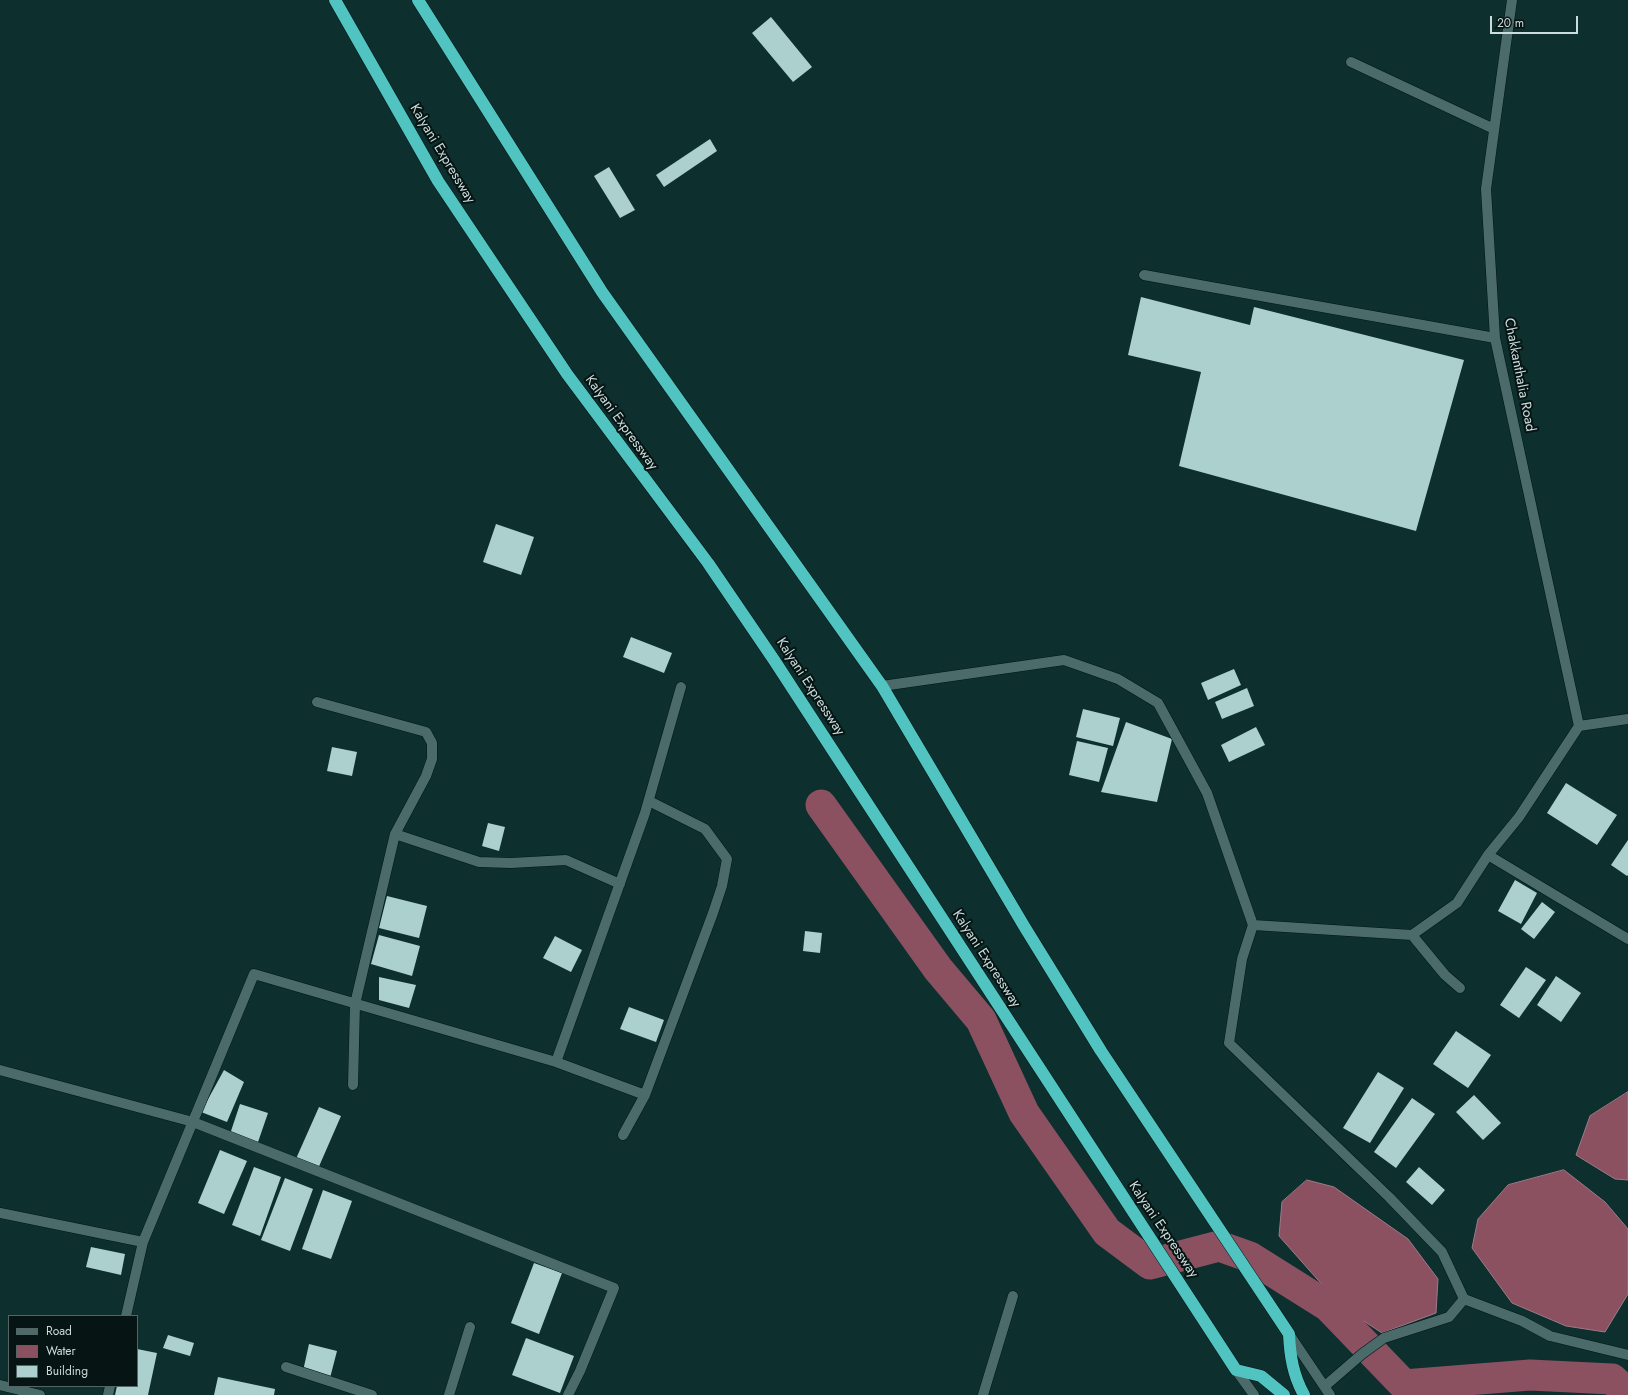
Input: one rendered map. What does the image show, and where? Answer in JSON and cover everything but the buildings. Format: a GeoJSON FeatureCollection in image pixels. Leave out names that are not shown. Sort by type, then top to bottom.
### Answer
{"type":"FeatureCollection","features":[{"type":"Feature","properties":{"kind":"highway","name":"Kalyani Expressway"},"geometry":{"type":"LineString","coordinates":[[335,0],[442,188],[567,374],[708,563],[774,660],[1143,1228],[1182,1284],[1236,1370]]}},
{"type":"Feature","properties":{"kind":"highway"},"geometry":{"type":"LineString","coordinates":[[418,0],[602,292],[882,686],[1101,1051],[1289,1334],[1293,1371],[1303,1393]]}},
{"type":"Feature","properties":{"kind":"highway"},"geometry":{"type":"LineString","coordinates":[[1236,1370],[1262,1376],[1284,1395]]}},
{"type":"Feature","properties":{"kind":"street","name":"Chakkanthalia Road"},"geometry":{"type":"LineString","coordinates":[[1512,0],[1486,188],[1495,338],[1579,726]]}},
{"type":"Feature","properties":{"kind":"street"},"geometry":{"type":"LineString","coordinates":[[1350,62],[1494,129]]}},
{"type":"Feature","properties":{"kind":"street"},"geometry":{"type":"LineString","coordinates":[[1144,275],[1495,338]]}},
{"type":"Feature","properties":{"kind":"street"},"geometry":{"type":"LineString","coordinates":[[882,686],[1064,660],[1118,679],[1158,703],[1207,793],[1253,925],[1242,959],[1230,1043],[1389,1196],[1442,1252],[1464,1298],[1522,1321],[1550,1336],[1628,1354]]}},
{"type":"Feature","properties":{"kind":"street"},"geometry":{"type":"LineString","coordinates":[[556,1062],[649,801],[681,688]]}},
{"type":"Feature","properties":{"kind":"street"},"geometry":{"type":"LineString","coordinates":[[317,702],[426,732],[432,743],[432,759],[426,776],[395,834],[355,1004],[353,1085]]}},
{"type":"Feature","properties":{"kind":"street"},"geometry":{"type":"LineString","coordinates":[[1253,925],[1412,935],[1457,903],[1488,855],[1519,817],[1579,726],[1628,719]]}},
{"type":"Feature","properties":{"kind":"street"},"geometry":{"type":"LineString","coordinates":[[623,1135],[645,1095],[713,913],[722,886],[727,859],[705,829],[649,801]]}},
{"type":"Feature","properties":{"kind":"street"},"geometry":{"type":"LineString","coordinates":[[395,834],[480,862],[511,863],[566,860],[620,884]]}},
{"type":"Feature","properties":{"kind":"street"},"geometry":{"type":"LineString","coordinates":[[1488,855],[1628,939]]}},
{"type":"Feature","properties":{"kind":"street"},"geometry":{"type":"LineString","coordinates":[[1412,935],[1445,976],[1460,988]]}},
{"type":"Feature","properties":{"kind":"street"},"geometry":{"type":"LineString","coordinates":[[126,1315],[143,1242],[254,974],[556,1062],[645,1095]]}},
{"type":"Feature","properties":{"kind":"street"},"geometry":{"type":"LineString","coordinates":[[0,1070],[192,1122],[614,1288],[580,1371],[568,1395]]}},
{"type":"Feature","properties":{"kind":"street"},"geometry":{"type":"LineString","coordinates":[[0,1213],[143,1242]]}},
{"type":"Feature","properties":{"kind":"street"},"geometry":{"type":"LineString","coordinates":[[983,1395],[1013,1296]]}},
{"type":"Feature","properties":{"kind":"street"},"geometry":{"type":"LineString","coordinates":[[1289,1334],[1327,1390],[1362,1354],[1384,1338],[1449,1317],[1464,1298]]}},
{"type":"Feature","properties":{"kind":"street"},"geometry":{"type":"LineString","coordinates":[[449,1395],[470,1327]]}},
{"type":"Feature","properties":{"kind":"street"},"geometry":{"type":"LineString","coordinates":[[286,1367],[372,1395]]}},
{"type":"Feature","properties":{"kind":"street","name":"Kalyani Expressway"},"geometry":{"type":"LineString","coordinates":[[1236,1370],[1254,1395]]}},
{"type":"Feature","properties":{"kind":"street"},"geometry":{"type":"LineString","coordinates":[[0,1385],[40,1395]]}},
{"type":"Feature","properties":{"kind":"water"},"geometry":{"type":"Polygon","coordinates":[[[1628,1092],[1628,1180],[1615,1179],[1576,1155],[1590,1116],[1628,1092]]]}},
{"type":"Feature","properties":{"kind":"water"},"geometry":{"type":"Polygon","coordinates":[[[1564,1170],[1605,1202],[1628,1229],[1628,1294],[1605,1332],[1566,1326],[1512,1303],[1472,1248],[1478,1219],[1508,1185],[1564,1170]]]}},
{"type":"Feature","properties":{"kind":"water"},"geometry":{"type":"Polygon","coordinates":[[[1307,1180],[1334,1187],[1408,1239],[1438,1279],[1436,1313],[1382,1333],[1341,1306],[1279,1236],[1282,1202],[1307,1180]]]}},
{"type":"Feature","properties":{"kind":"waterway"},"geometry":{"type":"LineString","coordinates":[[821,805],[938,969],[981,1020],[1024,1113],[1107,1232],[1150,1264],[1219,1246],[1250,1257],[1328,1306],[1404,1385],[1530,1375],[1612,1379],[1628,1393]]}}]}
